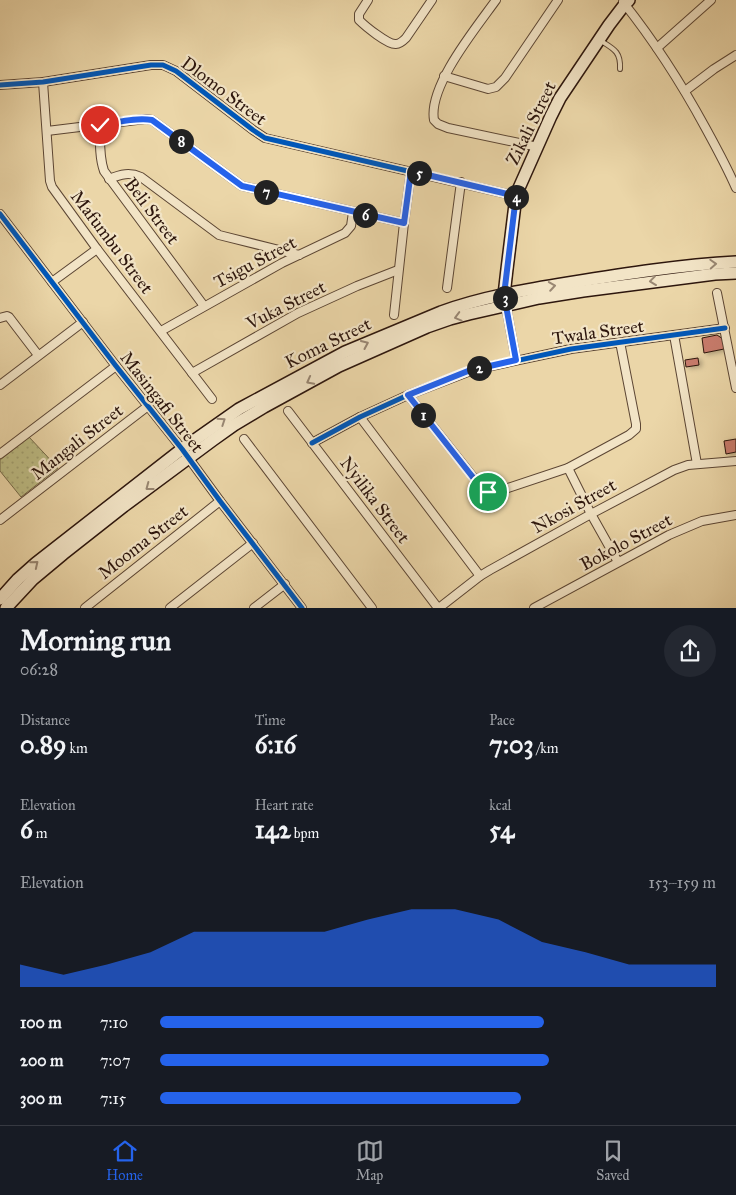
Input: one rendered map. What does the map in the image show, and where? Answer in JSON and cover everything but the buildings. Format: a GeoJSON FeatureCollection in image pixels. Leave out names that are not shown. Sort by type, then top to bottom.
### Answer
{"type":"FeatureCollection","features":[{"type":"Feature","properties":{"kind":"main road","name":"Zikali Street"},"geometry":{"type":"LineString","coordinates":[[505,300],[516,196],[560,98],[625,1]]}},
{"type":"Feature","properties":{"kind":"main road","name":"Koma Street"},"geometry":{"type":"LineString","coordinates":[[0,599],[36,563],[185,453],[339,366],[394,341],[505,300],[595,279],[704,264],[736,262]]}},
{"type":"Feature","properties":{"kind":"main road","name":"Koma Street"},"geometry":{"type":"LineString","coordinates":[[505,300],[548,297],[618,286],[736,273]]}},
{"type":"Feature","properties":{"kind":"main road","name":"Koma Street"},"geometry":{"type":"LineString","coordinates":[[6,608],[42,571],[124,506],[185,453]]}},
{"type":"Feature","properties":{"kind":"street"},"geometry":{"type":"LineString","coordinates":[[368,0],[359,14],[359,20],[392,44],[398,44],[406,38],[432,0]]}},
{"type":"Feature","properties":{"kind":"street"},"geometry":{"type":"LineString","coordinates":[[496,0],[454,58],[444,76],[438,89],[433,117],[435,122],[448,128],[538,147]]}},
{"type":"Feature","properties":{"kind":"street"},"geometry":{"type":"LineString","coordinates":[[444,76],[488,89],[496,88],[505,78],[558,0]]}},
{"type":"Feature","properties":{"kind":"street"},"geometry":{"type":"LineString","coordinates":[[656,48],[711,0]]}},
{"type":"Feature","properties":{"kind":"street"},"geometry":{"type":"LineString","coordinates":[[625,1],[685,91],[724,161],[736,188]]}},
{"type":"Feature","properties":{"kind":"street"},"geometry":{"type":"LineString","coordinates":[[685,91],[736,54]]}},
{"type":"Feature","properties":{"kind":"street","name":"Dlomo Street"},"geometry":{"type":"LineString","coordinates":[[0,85],[43,82],[151,65],[163,65],[176,72],[264,138],[516,196]]}},
{"type":"Feature","properties":{"kind":"street","name":"Mafumbu Street"},"geometry":{"type":"LineString","coordinates":[[43,82],[51,185],[97,249],[212,399]]}},
{"type":"Feature","properties":{"kind":"street"},"geometry":{"type":"LineString","coordinates":[[47,131],[146,119],[152,120],[242,186],[404,223]]}},
{"type":"Feature","properties":{"kind":"street","name":"Beli Street"},"geometry":{"type":"LineString","coordinates":[[100,125],[101,162],[104,171],[204,306]]}},
{"type":"Feature","properties":{"kind":"street"},"geometry":{"type":"LineString","coordinates":[[394,316],[411,171]]}},
{"type":"Feature","properties":{"kind":"street"},"geometry":{"type":"LineString","coordinates":[[109,179],[128,173],[136,175],[218,235],[299,255]]}},
{"type":"Feature","properties":{"kind":"street"},"geometry":{"type":"LineString","coordinates":[[448,288],[461,182]]}},
{"type":"Feature","properties":{"kind":"street","name":"Tsigu Street"},"geometry":{"type":"LineString","coordinates":[[161,331],[299,255],[345,233],[351,226],[353,212]]}},
{"type":"Feature","properties":{"kind":"street","name":"Masingafi Street"},"geometry":{"type":"LineString","coordinates":[[0,214],[302,608]]}},
{"type":"Feature","properties":{"kind":"street"},"geometry":{"type":"LineString","coordinates":[[52,282],[97,249]]}},
{"type":"Feature","properties":{"kind":"street","name":"Vuka Street"},"geometry":{"type":"LineString","coordinates":[[192,373],[298,313],[398,270]]}},
{"type":"Feature","properties":{"kind":"street"},"geometry":{"type":"LineString","coordinates":[[718,293],[736,388]]}},
{"type":"Feature","properties":{"kind":"street","name":"Zikali Street"},"geometry":{"type":"LineString","coordinates":[[505,300],[516,360]]}},
{"type":"Feature","properties":{"kind":"street"},"geometry":{"type":"LineString","coordinates":[[0,318],[9,317],[38,355]]}},
{"type":"Feature","properties":{"kind":"street"},"geometry":{"type":"LineString","coordinates":[[0,385],[83,322]]}},
{"type":"Feature","properties":{"kind":"street","name":"Twala Street"},"geometry":{"type":"LineString","coordinates":[[312,443],[360,417],[468,371],[571,349],[725,328]]}},
{"type":"Feature","properties":{"kind":"street"},"geometry":{"type":"LineString","coordinates":[[674,335],[697,464]]}},
{"type":"Feature","properties":{"kind":"street"},"geometry":{"type":"LineString","coordinates":[[408,395],[479,485],[490,493],[500,491],[568,468],[629,435],[636,429],[620,342]]}},
{"type":"Feature","properties":{"kind":"street"},"geometry":{"type":"LineString","coordinates":[[0,454],[116,366]]}},
{"type":"Feature","properties":{"kind":"street"},"geometry":{"type":"LineString","coordinates":[[0,380],[0,385]]}},
{"type":"Feature","properties":{"kind":"street","name":"Mangali Street"},"geometry":{"type":"LineString","coordinates":[[0,520],[148,406]]}},
{"type":"Feature","properties":{"kind":"street","name":"Nyilika Street"},"geometry":{"type":"LineString","coordinates":[[288,411],[438,608]]}},
{"type":"Feature","properties":{"kind":"street"},"geometry":{"type":"LineString","coordinates":[[360,417],[480,576]]}},
{"type":"Feature","properties":{"kind":"street"},"geometry":{"type":"LineString","coordinates":[[244,440],[372,608]]}},
{"type":"Feature","properties":{"kind":"street","name":"Nkosi Street"},"geometry":{"type":"LineString","coordinates":[[438,608],[480,576],[674,470],[697,464],[736,461]]}},
{"type":"Feature","properties":{"kind":"street"},"geometry":{"type":"LineString","coordinates":[[568,468],[618,562]]}},
{"type":"Feature","properties":{"kind":"street","name":"Mooma Street"},"geometry":{"type":"LineString","coordinates":[[85,608],[220,501]]}},
{"type":"Feature","properties":{"kind":"street","name":"Bokolo Street"},"geometry":{"type":"LineString","coordinates":[[534,608],[691,524],[713,518],[736,515]]}},
{"type":"Feature","properties":{"kind":"street"},"geometry":{"type":"LineString","coordinates":[[170,608],[253,543]]}},
{"type":"Feature","properties":{"kind":"street"},"geometry":{"type":"LineString","coordinates":[[254,608],[284,584]]}},
{"type":"Feature","properties":{"kind":"lane"},"geometry":{"type":"LineString","coordinates":[[599,40],[618,54],[621,60],[620,69]]}},
{"type":"Feature","properties":{"kind":"shaded area"},"geometry":{"type":"Polygon","coordinates":[[[29,437],[58,468],[21,497],[0,471],[0,460],[29,437]]]}},
{"type":"Feature","properties":{"kind":"cycle path"},"geometry":{"type":"LineString","coordinates":[[0,85],[43,82],[151,65],[163,65],[176,71],[265,138],[516,196]]}},
{"type":"Feature","properties":{"kind":"cycle path"},"geometry":{"type":"LineString","coordinates":[[0,214],[302,608]]}},
{"type":"Feature","properties":{"kind":"cycle path"},"geometry":{"type":"LineString","coordinates":[[312,443],[360,417],[408,395],[473,370],[571,349],[725,328]]}},
{"type":"Feature","properties":{"kind":"route"},"geometry":{"type":"LineString","coordinates":[[100,125],[146,119],[152,120],[242,186],[404,223],[411,171],[516,196],[504,295],[516,360],[468,371],[408,395],[479,485],[488,492]]}}]}
